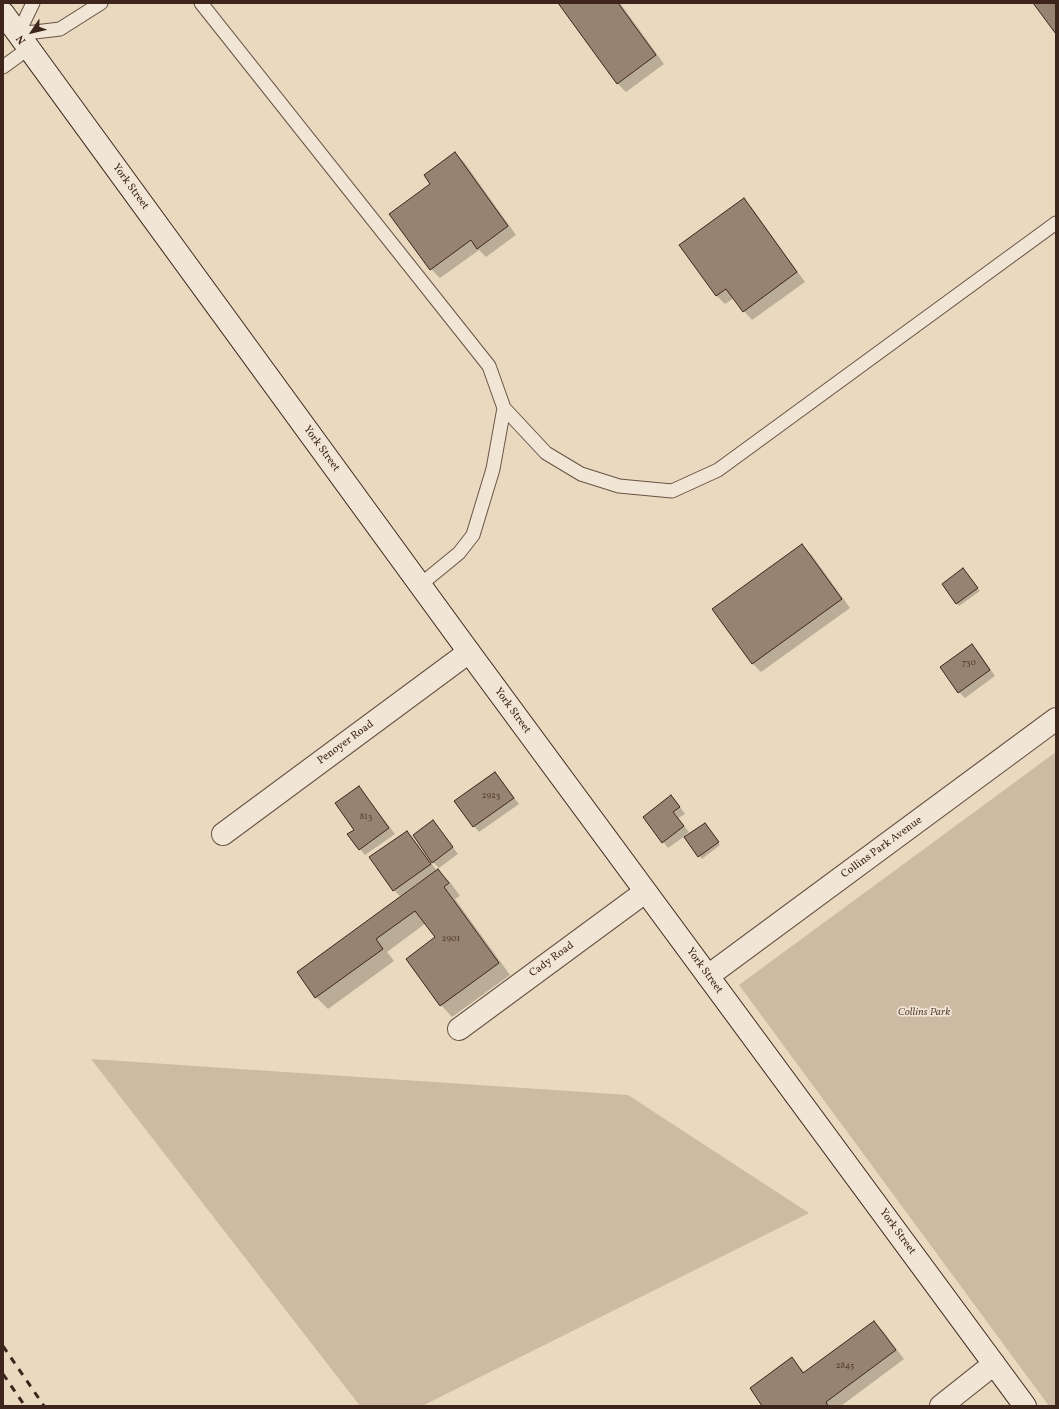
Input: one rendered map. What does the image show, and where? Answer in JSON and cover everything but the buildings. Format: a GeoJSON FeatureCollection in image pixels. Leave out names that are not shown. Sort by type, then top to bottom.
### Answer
{"type":"FeatureCollection","features":[{"type":"Feature","properties":{"kind":"street","name":"York Street"},"geometry":{"type":"LineString","coordinates":[[3,13],[468,652],[1025,1406]]}},
{"type":"Feature","properties":{"kind":"street","name":"Penoyer Road"},"geometry":{"type":"LineString","coordinates":[[222,834],[468,652]]}},
{"type":"Feature","properties":{"kind":"street","name":"Collins Park Avenue"},"geometry":{"type":"LineString","coordinates":[[708,976],[1056,719]]}},
{"type":"Feature","properties":{"kind":"street","name":"Cady Road"},"geometry":{"type":"LineString","coordinates":[[459,1029],[646,892]]}},
{"type":"Feature","properties":{"kind":"street"},"geometry":{"type":"LineString","coordinates":[[941,1406],[994,1364]]}},
{"type":"Feature","properties":{"kind":"lane"},"geometry":{"type":"LineString","coordinates":[[3,67],[24,41],[33,3]]}},
{"type":"Feature","properties":{"kind":"lane"},"geometry":{"type":"LineString","coordinates":[[24,41],[60,29],[101,3]]}},
{"type":"Feature","properties":{"kind":"lane"},"geometry":{"type":"LineString","coordinates":[[202,3],[489,366],[504,408],[546,453],[581,474],[619,486],[672,491],[718,470],[1056,223]]}},
{"type":"Feature","properties":{"kind":"lane"},"geometry":{"type":"LineString","coordinates":[[420,585],[459,553],[473,535],[493,469],[504,408]]}},
{"type":"Feature","properties":{"kind":"green space","name":"Collins Park"},"geometry":{"type":"Polygon","coordinates":[[[1056,752],[1056,1406],[1049,1406],[739,985],[1056,752]]]}},
{"type":"Feature","properties":{"kind":"green space"},"geometry":{"type":"Polygon","coordinates":[[[91,1059],[628,1095],[809,1213],[422,1406],[360,1406],[91,1059]]]}},
{"type":"Feature","properties":{"kind":"railway"},"geometry":{"type":"LineString","coordinates":[[3,1346],[44,1406]]}},
{"type":"Feature","properties":{"kind":"railway"},"geometry":{"type":"LineString","coordinates":[[3,1374],[25,1406]]}}]}
